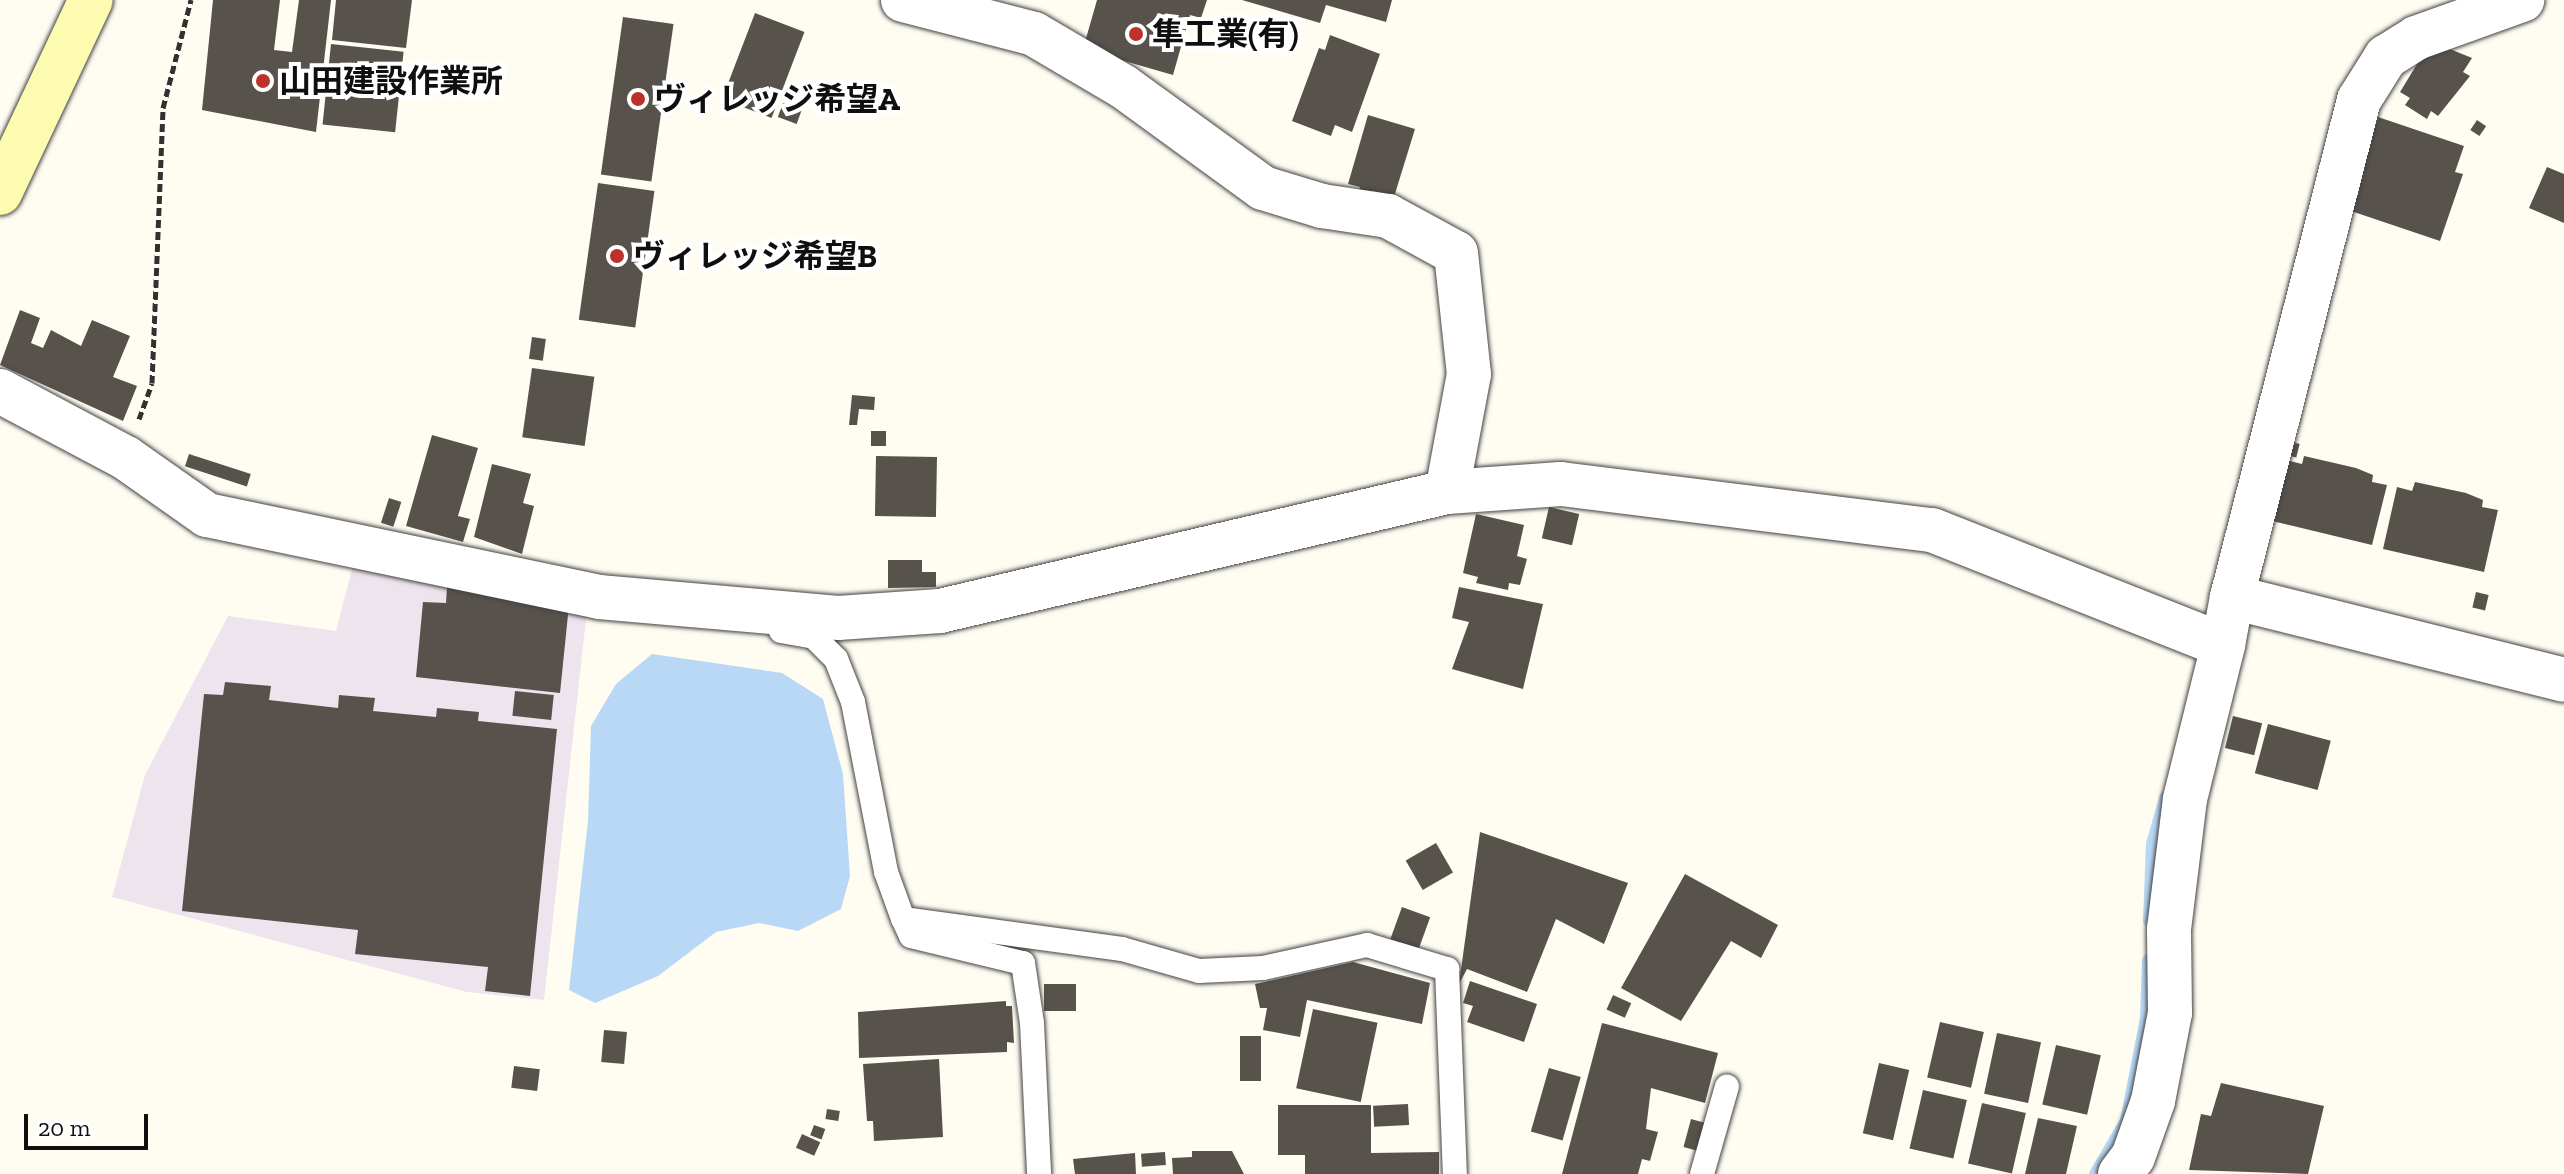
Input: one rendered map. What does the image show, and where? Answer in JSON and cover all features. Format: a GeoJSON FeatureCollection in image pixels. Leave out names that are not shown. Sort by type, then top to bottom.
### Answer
{"type":"FeatureCollection","features":[{"type":"Feature","properties":{"kind":"main road"},"geometry":{"type":"LineString","coordinates":[[0,193],[91,0]]}},
{"type":"Feature","properties":{"kind":"street"},"geometry":{"type":"LineString","coordinates":[[903,0],[1034,34],[1124,87],[1263,188],[1322,206],[1388,216],[1456,253],[1469,374],[1447,492]]}},
{"type":"Feature","properties":{"kind":"street"},"geometry":{"type":"LineString","coordinates":[[2120,1174],[2133,1157],[2153,1101],[2170,1013],[2169,929],[2185,799],[2232,597],[2359,100],[2386,57],[2396,50],[2522,0]]}},
{"type":"Feature","properties":{"kind":"street"},"geometry":{"type":"LineString","coordinates":[[0,391],[126,458],[207,515],[599,597],[838,618],[940,611],[1447,492],[1561,484],[1932,530],[2223,645]]}},
{"type":"Feature","properties":{"kind":"street"},"geometry":{"type":"LineString","coordinates":[[2232,597],[2564,680]]}},
{"type":"Feature","properties":{"kind":"lane"},"geometry":{"type":"LineString","coordinates":[[599,597],[814,637],[836,659],[853,702],[886,872],[911,936],[1023,963],[1032,1023],[1039,1174]]}},
{"type":"Feature","properties":{"kind":"lane"},"geometry":{"type":"LineString","coordinates":[[903,919],[1122,949],[1199,971],[1263,968],[1367,945],[1447,969],[1455,1174]]}},
{"type":"Feature","properties":{"kind":"lane"},"geometry":{"type":"LineString","coordinates":[[1702,1174],[1727,1086]]}},
{"type":"Feature","properties":{"kind":"path"},"geometry":{"type":"LineString","coordinates":[[126,458],[152,383],[163,108],[191,0]]}},
{"type":"Feature","properties":{"kind":"shaded area"},"geometry":{"type":"Polygon","coordinates":[[[354,561],[587,610],[544,1000],[467,992],[112,897],[145,775],[228,616],[336,631],[354,561]]]}},
{"type":"Feature","properties":{"kind":"water"},"geometry":{"type":"Polygon","coordinates":[[[652,654],[782,673],[823,699],[843,774],[850,876],[841,909],[798,931],[759,923],[716,932],[658,976],[595,1003],[569,990],[588,821],[591,726],[616,684],[652,654]]]}},
{"type":"Feature","properties":{"kind":"building","name":"山田建設作業所"},"geometry":{"type":"Polygon","coordinates":[[[213,0],[280,0],[274,50],[292,52],[299,0],[331,0],[316,132],[202,110],[213,0]]]}},
{"type":"Feature","properties":{"kind":"building"},"geometry":{"type":"Polygon","coordinates":[[[336,0],[412,0],[406,48],[332,40],[336,0]]]}},
{"type":"Feature","properties":{"kind":"building","name":"隼工業(有)"},"geometry":{"type":"Polygon","coordinates":[[[1097,0],[1207,0],[1201,18],[1190,15],[1173,75],[1083,49],[1097,0]]]}},
{"type":"Feature","properties":{"kind":"building"},"geometry":{"type":"Polygon","coordinates":[[[1242,0],[1392,0],[1386,22],[1326,5],[1320,23],[1242,0]]]}},
{"type":"Feature","properties":{"kind":"building"},"geometry":{"type":"Polygon","coordinates":[[[755,13],[804,32],[772,118],[722,99],[755,13]]]}},
{"type":"Feature","properties":{"kind":"building","name":"ヴィレッジ希望A"},"geometry":{"type":"Polygon","coordinates":[[[623,17],[674,24],[651,182],[601,174],[623,17]]]}},
{"type":"Feature","properties":{"kind":"building"},"geometry":{"type":"Polygon","coordinates":[[[1330,35],[1380,54],[1352,132],[1335,125],[1331,136],[1292,121],[1319,48],[1325,50],[1330,35]]]}},
{"type":"Feature","properties":{"kind":"building"},"geometry":{"type":"Polygon","coordinates":[[[331,44],[404,52],[395,132],[323,125],[331,44]]]}},
{"type":"Feature","properties":{"kind":"building"},"geometry":{"type":"Polygon","coordinates":[[[2440,45],[2472,58],[2463,72],[2470,76],[2438,116],[2431,111],[2427,119],[2405,105],[2410,98],[2400,92],[2425,51],[2433,56],[2440,45]]]}},
{"type":"Feature","properties":{"kind":"building"},"geometry":{"type":"Polygon","coordinates":[[[783,103],[802,110],[797,124],[778,117],[783,103]]]}},
{"type":"Feature","properties":{"kind":"building"},"geometry":{"type":"Polygon","coordinates":[[[1368,115],[1415,129],[1394,197],[1373,191],[1351,211],[1360,187],[1348,184],[1368,115]]]}},
{"type":"Feature","properties":{"kind":"building"},"geometry":{"type":"Polygon","coordinates":[[[2378,117],[2464,146],[2455,172],[2463,174],[2440,241],[2348,210],[2378,117]]]}},
{"type":"Feature","properties":{"kind":"building"},"geometry":{"type":"Polygon","coordinates":[[[2477,120],[2486,126],[2479,136],[2470,130],[2477,120]]]}},
{"type":"Feature","properties":{"kind":"building"},"geometry":{"type":"Polygon","coordinates":[[[2547,167],[2564,174],[2564,223],[2529,208],[2547,167]]]}},
{"type":"Feature","properties":{"kind":"building","name":"ヴィレッジ希望B"},"geometry":{"type":"Polygon","coordinates":[[[598,183],[654,191],[635,328],[579,320],[598,183]]]}},
{"type":"Feature","properties":{"kind":"building"},"geometry":{"type":"Polygon","coordinates":[[[20,310],[40,318],[31,343],[43,348],[51,330],[81,346],[92,320],[130,336],[113,377],[137,386],[123,421],[0,365],[20,310]]]}},
{"type":"Feature","properties":{"kind":"building"},"geometry":{"type":"Polygon","coordinates":[[[532,337],[546,339],[543,361],[529,359],[532,337]]]}},
{"type":"Feature","properties":{"kind":"building"},"geometry":{"type":"Polygon","coordinates":[[[532,368],[594,377],[585,446],[522,437],[532,368]]]}},
{"type":"Feature","properties":{"kind":"building"},"geometry":{"type":"Polygon","coordinates":[[[852,395],[875,397],[874,410],[859,409],[857,425],[849,425],[852,395]]]}},
{"type":"Feature","properties":{"kind":"building"},"geometry":{"type":"Polygon","coordinates":[[[871,431],[886,431],[886,446],[871,446],[871,431]]]}},
{"type":"Feature","properties":{"kind":"building"},"geometry":{"type":"Polygon","coordinates":[[[432,435],[478,448],[458,516],[470,519],[463,542],[406,526],[432,435]]]}},
{"type":"Feature","properties":{"kind":"building"},"geometry":{"type":"Polygon","coordinates":[[[2288,441],[2300,444],[2296,457],[2285,455],[2288,441]]]}},
{"type":"Feature","properties":{"kind":"building"},"geometry":{"type":"Polygon","coordinates":[[[189,454],[251,474],[247,486],[185,466],[189,454]]]}},
{"type":"Feature","properties":{"kind":"building"},"geometry":{"type":"Polygon","coordinates":[[[876,456],[937,457],[936,517],[875,516],[876,456]]]}},
{"type":"Feature","properties":{"kind":"building"},"geometry":{"type":"Polygon","coordinates":[[[2304,456],[2356,468],[2373,475],[2372,482],[2387,485],[2372,545],[2272,521],[2286,460],[2302,464],[2304,456]]]}},
{"type":"Feature","properties":{"kind":"building"},"geometry":{"type":"Polygon","coordinates":[[[492,464],[531,474],[523,503],[534,506],[522,554],[474,537],[492,464]]]}},
{"type":"Feature","properties":{"kind":"building"},"geometry":{"type":"Polygon","coordinates":[[[2415,482],[2466,493],[2483,500],[2482,507],[2498,510],[2484,572],[2383,549],[2397,487],[2412,491],[2415,482]]]}},
{"type":"Feature","properties":{"kind":"building"},"geometry":{"type":"Polygon","coordinates":[[[389,498],[401,502],[393,527],[381,523],[389,498]]]}},
{"type":"Feature","properties":{"kind":"building"},"geometry":{"type":"Polygon","coordinates":[[[1549,507],[1579,514],[1572,545],[1542,538],[1549,507]]]}},
{"type":"Feature","properties":{"kind":"building"},"geometry":{"type":"Polygon","coordinates":[[[1476,514],[1524,525],[1517,556],[1527,559],[1520,585],[1509,583],[1508,590],[1476,583],[1478,577],[1463,573],[1476,514]]]}},
{"type":"Feature","properties":{"kind":"building"},"geometry":{"type":"Polygon","coordinates":[[[888,560],[922,560],[922,572],[936,572],[936,587],[888,588],[888,560]]]}},
{"type":"Feature","properties":{"kind":"building"},"geometry":{"type":"Polygon","coordinates":[[[447,587],[569,605],[560,693],[416,677],[423,602],[446,603],[447,587]]]}},
{"type":"Feature","properties":{"kind":"building"},"geometry":{"type":"Polygon","coordinates":[[[1459,587],[1543,604],[1523,689],[1452,669],[1469,622],[1452,618],[1459,587]]]}},
{"type":"Feature","properties":{"kind":"building"},"geometry":{"type":"Polygon","coordinates":[[[2476,592],[2489,595],[2485,611],[2472,608],[2476,592]]]}},
{"type":"Feature","properties":{"kind":"building"},"geometry":{"type":"Polygon","coordinates":[[[225,682],[271,686],[269,700],[338,708],[339,695],[375,698],[373,711],[436,717],[437,708],[479,712],[478,721],[557,729],[530,996],[485,991],[488,967],[355,954],[358,930],[182,911],[204,694],[223,695],[225,682]]]}},
{"type":"Feature","properties":{"kind":"building"},"geometry":{"type":"Polygon","coordinates":[[[515,691],[554,695],[551,720],[512,716],[515,691]]]}},
{"type":"Feature","properties":{"kind":"building"},"geometry":{"type":"Polygon","coordinates":[[[2233,716],[2262,723],[2254,755],[2225,748],[2233,716]]]}},
{"type":"Feature","properties":{"kind":"building"},"geometry":{"type":"Polygon","coordinates":[[[2268,724],[2331,741],[2318,790],[2255,773],[2268,724]]]}},
{"type":"Feature","properties":{"kind":"building"},"geometry":{"type":"Polygon","coordinates":[[[1480,832],[1628,883],[1604,944],[1556,919],[1527,992],[1467,969],[1459,984],[1480,832]]]}},
{"type":"Feature","properties":{"kind":"building"},"geometry":{"type":"Polygon","coordinates":[[[1436,843],[1453,872],[1423,890],[1406,861],[1436,843]]]}},
{"type":"Feature","properties":{"kind":"building"},"geometry":{"type":"Polygon","coordinates":[[[1685,874],[1778,925],[1761,958],[1731,941],[1681,1021],[1621,988],[1685,874]]]}},
{"type":"Feature","properties":{"kind":"building"},"geometry":{"type":"Polygon","coordinates":[[[1402,907],[1430,917],[1419,949],[1390,939],[1402,907]]]}},
{"type":"Feature","properties":{"kind":"building"},"geometry":{"type":"Polygon","coordinates":[[[1353,962],[1430,983],[1422,1024],[1307,1000],[1300,1037],[1263,1030],[1267,1008],[1260,1008],[1255,984],[1353,962]]]}},
{"type":"Feature","properties":{"kind":"building"},"geometry":{"type":"Polygon","coordinates":[[[1470,981],[1537,1004],[1524,1042],[1467,1022],[1473,1006],[1463,1003],[1470,981]]]}},
{"type":"Feature","properties":{"kind":"building"},"geometry":{"type":"Polygon","coordinates":[[[1044,984],[1076,984],[1076,1011],[1044,1011],[1044,984]]]}},
{"type":"Feature","properties":{"kind":"building"},"geometry":{"type":"Polygon","coordinates":[[[1613,995],[1631,1003],[1625,1018],[1606,1010],[1613,995]]]}},
{"type":"Feature","properties":{"kind":"building"},"geometry":{"type":"Polygon","coordinates":[[[1006,1001],[1006,1006],[1012,1006],[1014,1043],[1007,1042],[1007,1052],[859,1058],[858,1012],[1006,1001]]]}},
{"type":"Feature","properties":{"kind":"building"},"geometry":{"type":"Polygon","coordinates":[[[1313,1009],[1378,1023],[1361,1102],[1296,1088],[1313,1009]]]}},
{"type":"Feature","properties":{"kind":"building"},"geometry":{"type":"Polygon","coordinates":[[[1940,1022],[1984,1032],[1971,1088],[1927,1078],[1940,1022]]]}},
{"type":"Feature","properties":{"kind":"building"},"geometry":{"type":"Polygon","coordinates":[[[1602,1023],[1718,1053],[1705,1103],[1651,1088],[1646,1129],[1658,1132],[1650,1161],[1642,1159],[1638,1174],[1562,1174],[1602,1023]]]}},
{"type":"Feature","properties":{"kind":"building"},"geometry":{"type":"Polygon","coordinates":[[[604,1030],[627,1032],[624,1064],[601,1062],[604,1030]]]}},
{"type":"Feature","properties":{"kind":"building"},"geometry":{"type":"Polygon","coordinates":[[[1997,1033],[2041,1042],[2028,1103],[1984,1094],[1997,1033]]]}},
{"type":"Feature","properties":{"kind":"building"},"geometry":{"type":"Polygon","coordinates":[[[1240,1036],[1261,1036],[1261,1081],[1240,1081],[1240,1036]]]}},
{"type":"Feature","properties":{"kind":"building"},"geometry":{"type":"Polygon","coordinates":[[[2056,1045],[2101,1055],[2087,1115],[2042,1104],[2056,1045]]]}},
{"type":"Feature","properties":{"kind":"building"},"geometry":{"type":"Polygon","coordinates":[[[939,1059],[943,1137],[874,1141],[873,1121],[867,1121],[863,1064],[939,1059]]]}},
{"type":"Feature","properties":{"kind":"building"},"geometry":{"type":"Polygon","coordinates":[[[1879,1063],[1909,1070],[1893,1140],[1863,1133],[1879,1063]]]}},
{"type":"Feature","properties":{"kind":"building"},"geometry":{"type":"Polygon","coordinates":[[[514,1066],[540,1069],[537,1091],[511,1088],[514,1066]]]}},
{"type":"Feature","properties":{"kind":"building"},"geometry":{"type":"Polygon","coordinates":[[[1549,1068],[1581,1077],[1563,1141],[1531,1131],[1549,1068]]]}},
{"type":"Feature","properties":{"kind":"building"},"geometry":{"type":"Polygon","coordinates":[[[2221,1083],[2324,1106],[2308,1174],[2189,1170],[2201,1114],[2211,1116],[2221,1083]]]}},
{"type":"Feature","properties":{"kind":"building"},"geometry":{"type":"Polygon","coordinates":[[[1923,1090],[1967,1100],[1953,1159],[1910,1148],[1923,1090]]]}},
{"type":"Feature","properties":{"kind":"building"},"geometry":{"type":"Polygon","coordinates":[[[1982,1103],[2026,1113],[2012,1174],[1968,1163],[1982,1103]]]}},
{"type":"Feature","properties":{"kind":"building"},"geometry":{"type":"Polygon","coordinates":[[[1408,1104],[1409,1125],[1374,1127],[1373,1106],[1408,1104]]]}},
{"type":"Feature","properties":{"kind":"building"},"geometry":{"type":"Polygon","coordinates":[[[1278,1105],[1371,1105],[1371,1153],[1439,1152],[1439,1174],[1305,1174],[1305,1155],[1278,1155],[1278,1105]]]}},
{"type":"Feature","properties":{"kind":"building"},"geometry":{"type":"Polygon","coordinates":[[[827,1109],[840,1111],[838,1121],[825,1119],[827,1109]]]}},
{"type":"Feature","properties":{"kind":"building"},"geometry":{"type":"Polygon","coordinates":[[[2038,1118],[2077,1126],[2066,1174],[2025,1174],[2038,1118]]]}},
{"type":"Feature","properties":{"kind":"building"},"geometry":{"type":"Polygon","coordinates":[[[1691,1119],[1706,1123],[1699,1151],[1683,1147],[1691,1119]]]}},
{"type":"Feature","properties":{"kind":"building"},"geometry":{"type":"Polygon","coordinates":[[[814,1125],[825,1129],[822,1139],[810,1135],[814,1125]]]}},
{"type":"Feature","properties":{"kind":"building"},"geometry":{"type":"Polygon","coordinates":[[[802,1134],[820,1142],[814,1156],[796,1148],[802,1134]]]}},
{"type":"Feature","properties":{"kind":"building"},"geometry":{"type":"Polygon","coordinates":[[[1192,1151],[1232,1151],[1244,1174],[1173,1174],[1172,1158],[1192,1157],[1192,1151]]]}},
{"type":"Feature","properties":{"kind":"building"},"geometry":{"type":"Polygon","coordinates":[[[1165,1152],[1166,1165],[1142,1167],[1141,1154],[1165,1152]]]}},
{"type":"Feature","properties":{"kind":"building"},"geometry":{"type":"Polygon","coordinates":[[[1135,1153],[1136,1174],[1075,1174],[1073,1159],[1135,1153]]]}},
{"type":"Feature","properties":{"kind":"waterway"},"geometry":{"type":"LineString","coordinates":[[2149,921],[2152,844],[2165,798]]}},
{"type":"Feature","properties":{"kind":"waterway"},"geometry":{"type":"LineString","coordinates":[[2095,1174],[2126,1121],[2146,1018],[2148,960]]}},
{"type":"Feature","properties":{"kind":"place","name":"隼工業(有)"},"geometry":{"type":"Point","coordinates":[1136,34]}},
{"type":"Feature","properties":{"kind":"place","name":"山田建設作業所"},"geometry":{"type":"Point","coordinates":[263,81]}},
{"type":"Feature","properties":{"kind":"place","name":"ヴィレッジ希望A"},"geometry":{"type":"Point","coordinates":[638,99]}},
{"type":"Feature","properties":{"kind":"place","name":"ヴィレッジ希望B"},"geometry":{"type":"Point","coordinates":[617,256]}}]}
